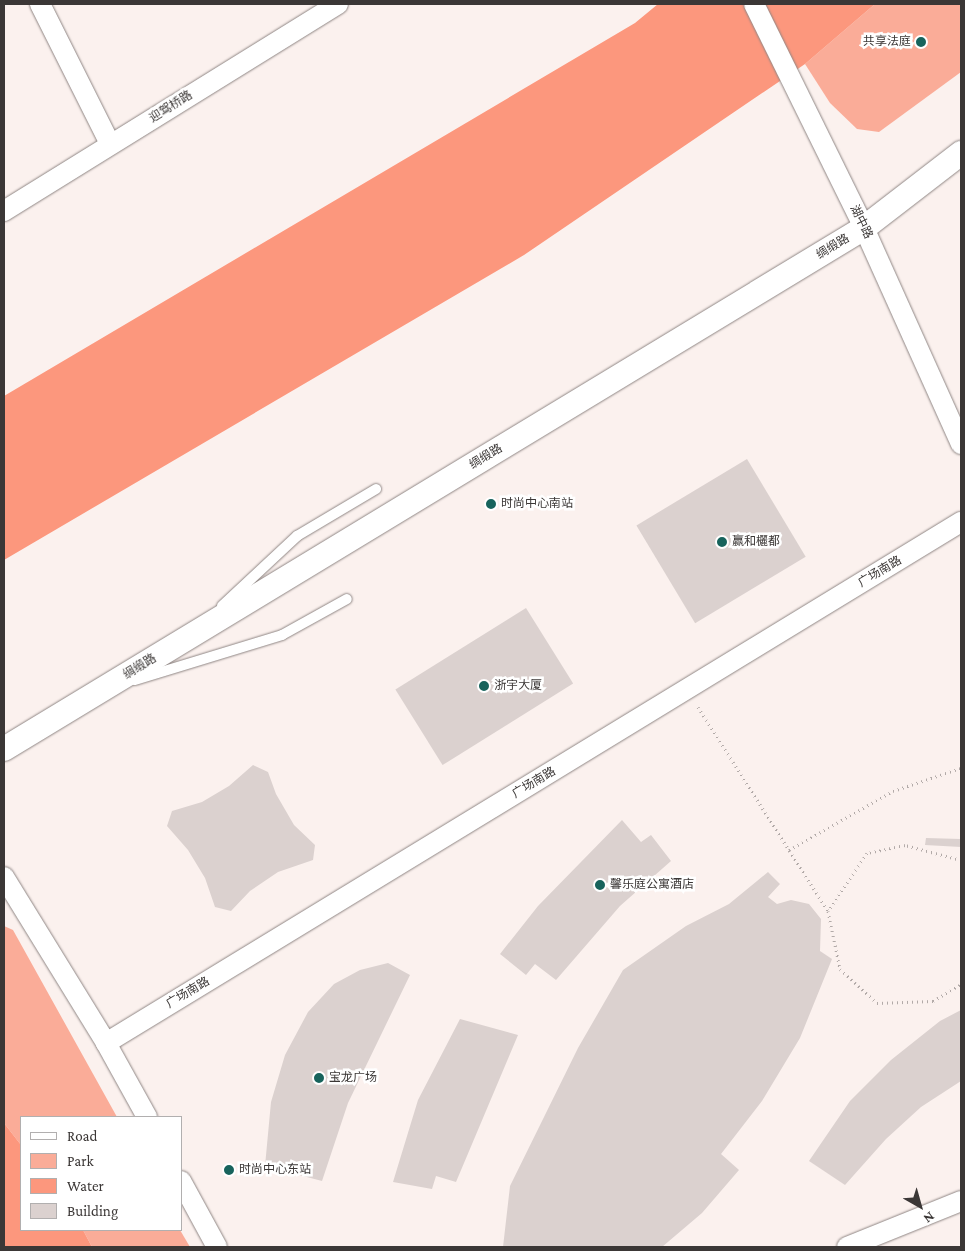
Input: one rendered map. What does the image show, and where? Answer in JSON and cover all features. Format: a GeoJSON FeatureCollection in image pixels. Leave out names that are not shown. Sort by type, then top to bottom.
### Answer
{"type":"FeatureCollection","features":[{"type":"Feature","properties":{"kind":"street"},"geometry":{"type":"LineString","coordinates":[[40,4],[110,144]]}},
{"type":"Feature","properties":{"kind":"street","name":"迎驾桥路"},"geometry":{"type":"LineString","coordinates":[[4,211],[338,4]]}},
{"type":"Feature","properties":{"kind":"street","name":"湖中路"},"geometry":{"type":"LineString","coordinates":[[754,4],[864,228],[961,444]]}},
{"type":"Feature","properties":{"kind":"street","name":"绸缎路"},"geometry":{"type":"LineString","coordinates":[[4,749],[106,689],[190,636],[864,228],[961,153]]}},
{"type":"Feature","properties":{"kind":"street","name":"广场南路"},"geometry":{"type":"LineString","coordinates":[[106,1043],[961,522]]}},
{"type":"Feature","properties":{"kind":"street"},"geometry":{"type":"LineString","coordinates":[[4,877],[106,1043],[146,1116]]}},
{"type":"Feature","properties":{"kind":"street"},"geometry":{"type":"LineString","coordinates":[[182,1183],[217,1247]]}},
{"type":"Feature","properties":{"kind":"street"},"geometry":{"type":"LineString","coordinates":[[847,1247],[961,1201]]}},
{"type":"Feature","properties":{"kind":"lane"},"geometry":{"type":"LineString","coordinates":[[190,636],[297,536],[376,489]]}},
{"type":"Feature","properties":{"kind":"lane"},"geometry":{"type":"LineString","coordinates":[[106,689],[282,635],[347,599]]}},
{"type":"Feature","properties":{"kind":"path"},"geometry":{"type":"LineString","coordinates":[[687,689],[828,911],[840,968],[877,1003],[933,1001],[961,984]]}},
{"type":"Feature","properties":{"kind":"path"},"geometry":{"type":"LineString","coordinates":[[789,850],[894,791],[961,768]]}},
{"type":"Feature","properties":{"kind":"path"},"geometry":{"type":"LineString","coordinates":[[828,911],[867,853],[905,845],[961,860]]}},
{"type":"Feature","properties":{"kind":"green space"},"geometry":{"type":"Polygon","coordinates":[[[875,4],[961,4],[961,72],[879,132],[857,129],[830,103],[805,64],[875,4]]]}},
{"type":"Feature","properties":{"kind":"green space"},"geometry":{"type":"Polygon","coordinates":[[[4,926],[13,930],[116,1116],[20,1116],[20,1144],[4,1123],[4,926]]]}},
{"type":"Feature","properties":{"kind":"green space"},"geometry":{"type":"Polygon","coordinates":[[[84,1231],[181,1231],[190,1247],[92,1247],[84,1231]]]}},
{"type":"Feature","properties":{"kind":"water"},"geometry":{"type":"Polygon","coordinates":[[[658,4],[875,4],[805,64],[524,255],[4,560],[4,396],[635,23],[658,4]]]}},
{"type":"Feature","properties":{"kind":"water"},"geometry":{"type":"Polygon","coordinates":[[[4,1123],[20,1144],[20,1231],[84,1231],[92,1247],[4,1247],[4,1123]]]}},
{"type":"Feature","properties":{"kind":"building","name":"赢和欐都"},"geometry":{"type":"Polygon","coordinates":[[[747,459],[806,557],[695,623],[636,525],[747,459]]]}},
{"type":"Feature","properties":{"kind":"building","name":"浙宇大厦"},"geometry":{"type":"Polygon","coordinates":[[[526,608],[573,683],[443,765],[395,690],[526,608]]]}},
{"type":"Feature","properties":{"kind":"building"},"geometry":{"type":"Polygon","coordinates":[[[253,765],[268,772],[276,794],[294,825],[315,845],[313,860],[278,872],[250,891],[231,911],[215,907],[205,878],[188,850],[167,826],[172,811],[202,802],[229,786],[253,765]]]}},
{"type":"Feature","properties":{"kind":"building","name":"馨乐庭公寓酒店"},"geometry":{"type":"Polygon","coordinates":[[[622,820],[641,842],[651,835],[671,861],[620,906],[556,980],[535,964],[526,975],[500,954],[538,906],[622,820]]]}},
{"type":"Feature","properties":{"kind":"building"},"geometry":{"type":"Polygon","coordinates":[[[926,838],[961,839],[961,847],[925,845],[926,838]]]}},
{"type":"Feature","properties":{"kind":"building"},"geometry":{"type":"Polygon","coordinates":[[[768,872],[780,884],[768,897],[777,904],[791,900],[809,904],[821,919],[820,951],[832,959],[800,1038],[762,1101],[721,1154],[739,1170],[702,1213],[662,1247],[503,1247],[510,1186],[578,1048],[623,970],[686,926],[729,904],[768,872]]]}},
{"type":"Feature","properties":{"kind":"building","name":"宝龙广场"},"geometry":{"type":"Polygon","coordinates":[[[388,963],[410,975],[348,1103],[322,1181],[265,1166],[271,1102],[285,1055],[308,1012],[334,984],[360,970],[388,963]]]}},
{"type":"Feature","properties":{"kind":"building"},"geometry":{"type":"Polygon","coordinates":[[[961,1010],[961,1081],[921,1107],[886,1139],[845,1185],[809,1161],[850,1101],[891,1060],[940,1021],[961,1010]]]}},
{"type":"Feature","properties":{"kind":"building"},"geometry":{"type":"Polygon","coordinates":[[[460,1019],[518,1035],[456,1182],[436,1176],[432,1189],[393,1182],[418,1100],[460,1019]]]}},
{"type":"Feature","properties":{"kind":"place","name":"共享法庭"},"geometry":{"type":"Point","coordinates":[921,42]}},
{"type":"Feature","properties":{"kind":"place","name":"时尚中心南站"},"geometry":{"type":"Point","coordinates":[491,504]}},
{"type":"Feature","properties":{"kind":"place","name":"赢和欐都"},"geometry":{"type":"Point","coordinates":[722,542]}},
{"type":"Feature","properties":{"kind":"place","name":"浙宇大厦"},"geometry":{"type":"Point","coordinates":[484,686]}},
{"type":"Feature","properties":{"kind":"place","name":"馨乐庭公寓酒店"},"geometry":{"type":"Point","coordinates":[600,885]}},
{"type":"Feature","properties":{"kind":"place","name":"宝龙广场"},"geometry":{"type":"Point","coordinates":[319,1078]}},
{"type":"Feature","properties":{"kind":"place","name":"时尚中心东站"},"geometry":{"type":"Point","coordinates":[229,1170]}}]}
